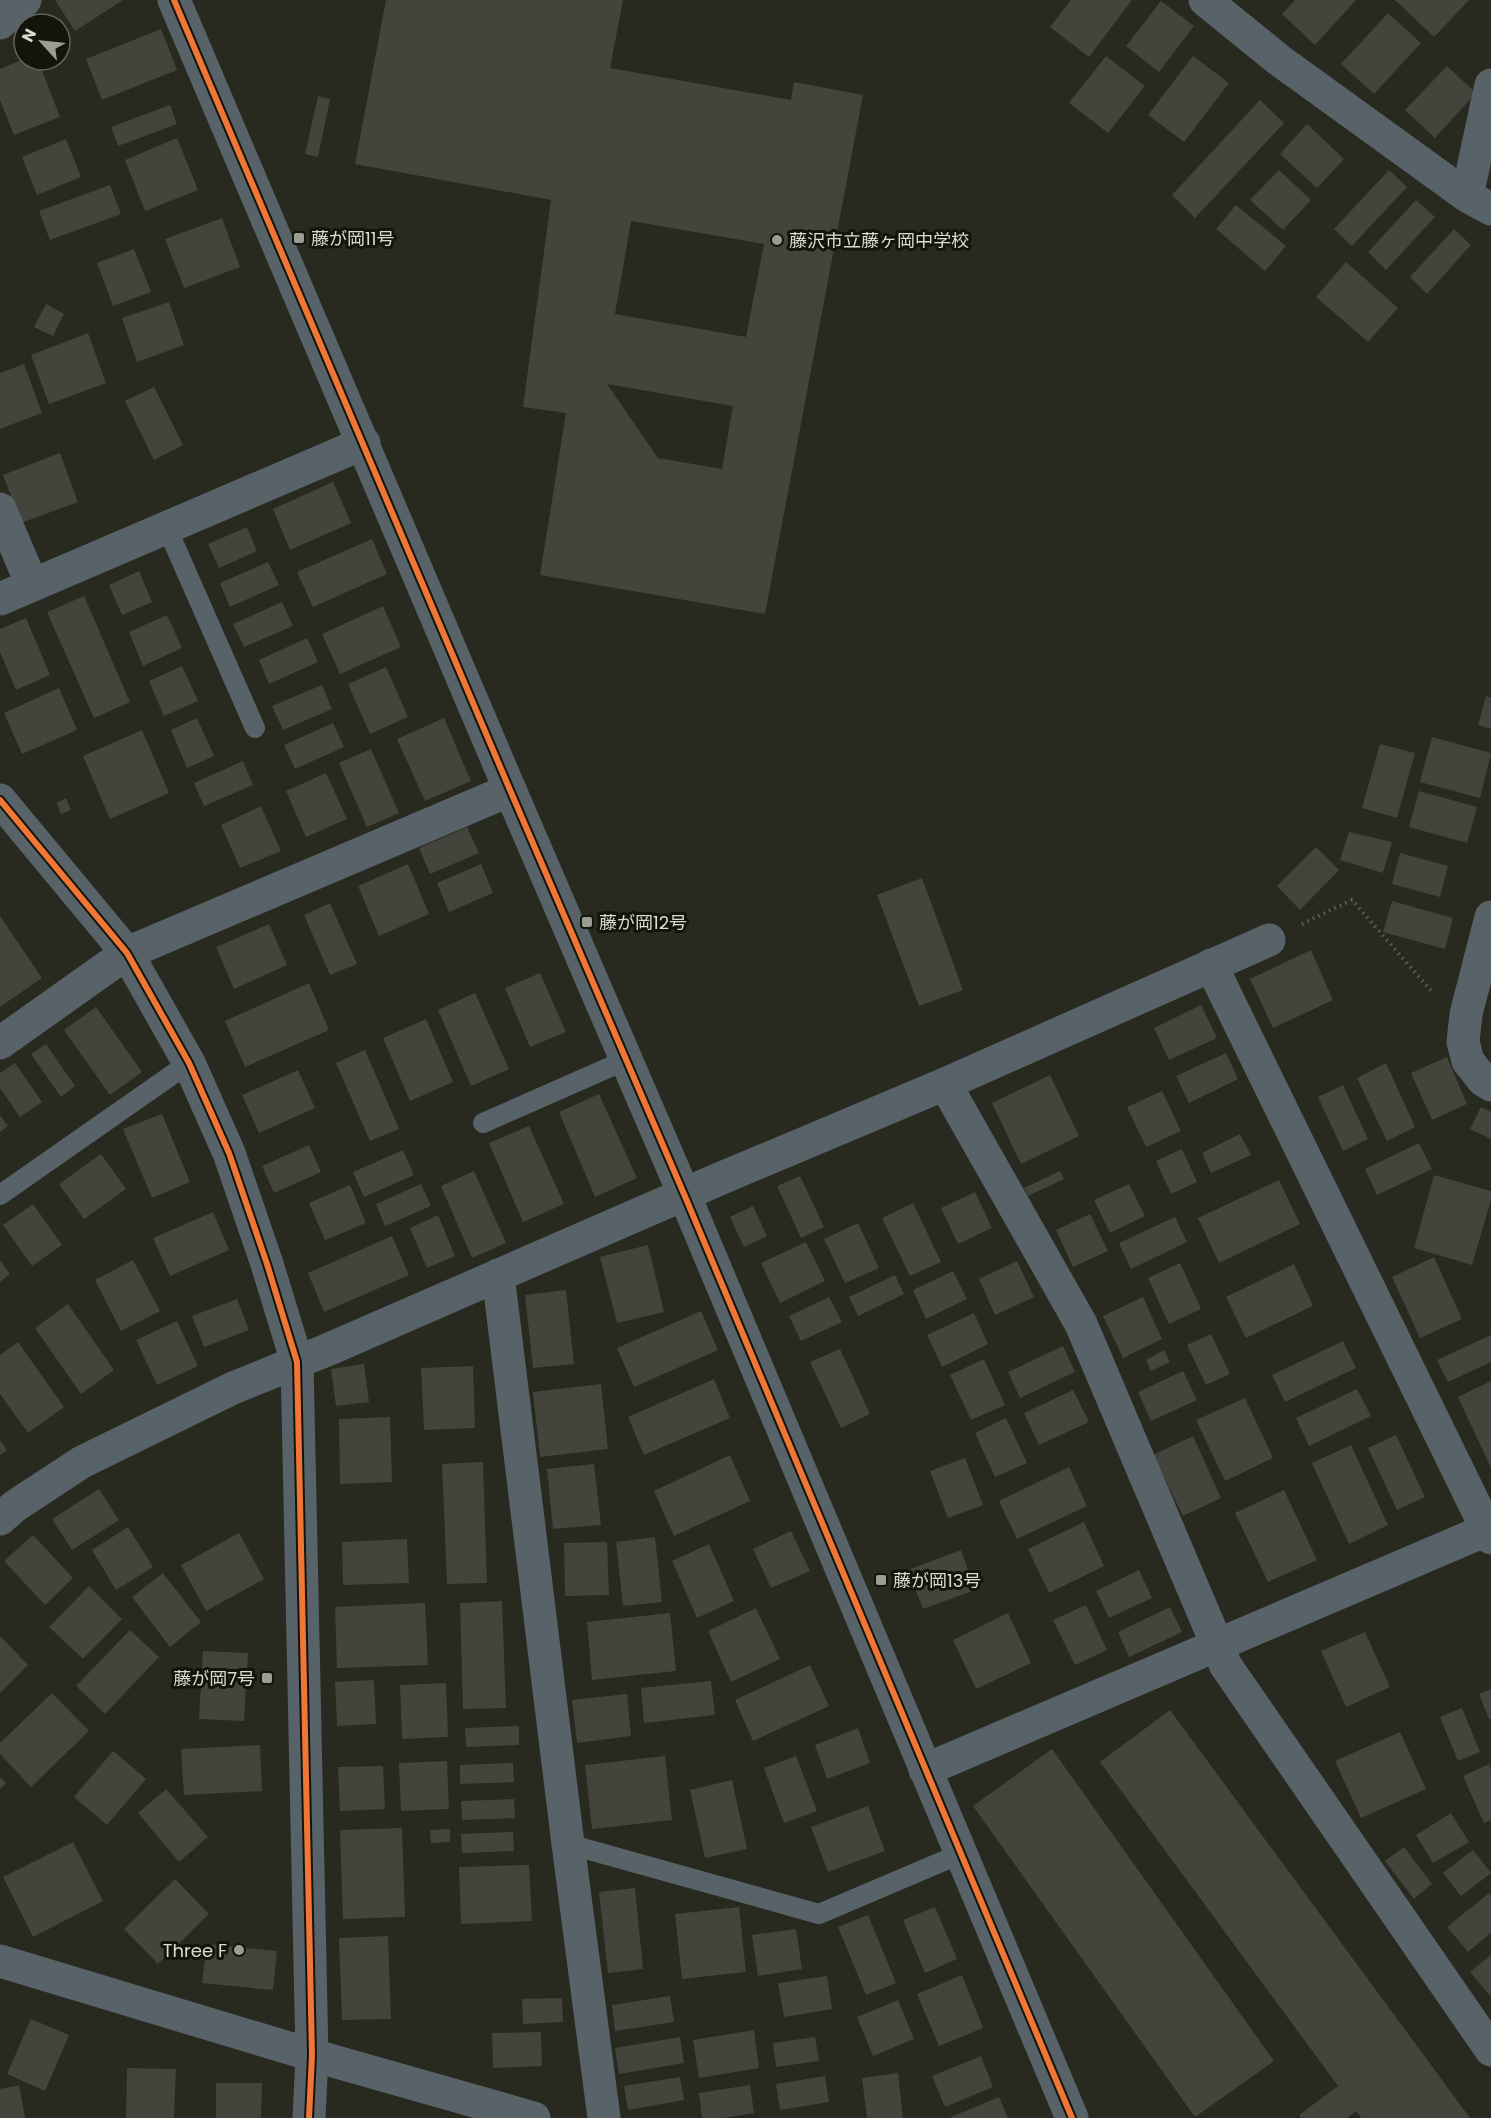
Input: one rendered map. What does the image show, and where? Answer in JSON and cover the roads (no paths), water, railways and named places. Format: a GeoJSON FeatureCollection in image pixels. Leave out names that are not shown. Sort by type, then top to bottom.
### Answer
{"type":"FeatureCollection","features":[{"type":"Feature","properties":{"kind":"street"},"geometry":{"type":"LineString","coordinates":[[0,23],[26,0]]}},
{"type":"Feature","properties":{"kind":"street"},"geometry":{"type":"LineString","coordinates":[[174,0],[684,1194],[1072,2118]]}},
{"type":"Feature","properties":{"kind":"street"},"geometry":{"type":"LineString","coordinates":[[1205,0],[1280,60],[1479,202],[1491,85]]}},
{"type":"Feature","properties":{"kind":"street"},"geometry":{"type":"LineString","coordinates":[[0,599],[364,443]]}},
{"type":"Feature","properties":{"kind":"street"},"geometry":{"type":"LineString","coordinates":[[0,509],[33,585]]}},
{"type":"Feature","properties":{"kind":"street"},"geometry":{"type":"LineString","coordinates":[[0,1043],[128,953],[510,790]]}},
{"type":"Feature","properties":{"kind":"street"},"geometry":{"type":"LineString","coordinates":[[0,800],[128,953],[189,1063],[229,1153],[297,1362],[312,2055],[309,2118]]}},
{"type":"Feature","properties":{"kind":"street"},"geometry":{"type":"LineString","coordinates":[[1491,918],[1466,1014],[1463,1042],[1468,1061],[1484,1080],[1491,1084]]}},
{"type":"Feature","properties":{"kind":"street"},"geometry":{"type":"LineString","coordinates":[[0,1519],[15,1506],[82,1462],[232,1388],[945,1084],[1269,940]]}},
{"type":"Feature","properties":{"kind":"street"},"geometry":{"type":"LineString","coordinates":[[925,1770],[1490,1532],[1211,965]]}},
{"type":"Feature","properties":{"kind":"street"},"geometry":{"type":"LineString","coordinates":[[945,1084],[1081,1324],[1226,1666],[1491,2050]]}},
{"type":"Feature","properties":{"kind":"street"},"geometry":{"type":"LineString","coordinates":[[498,1275],[604,2118]]}},
{"type":"Feature","properties":{"kind":"street"},"geometry":{"type":"LineString","coordinates":[[0,1961],[312,2055],[534,2118]]}},
{"type":"Feature","properties":{"kind":"lane"},"geometry":{"type":"LineString","coordinates":[[167,528],[255,728]]}},
{"type":"Feature","properties":{"kind":"lane"},"geometry":{"type":"LineString","coordinates":[[483,1123],[626,1060]]}},
{"type":"Feature","properties":{"kind":"lane"},"geometry":{"type":"LineString","coordinates":[[0,1196],[189,1063]]}},
{"type":"Feature","properties":{"kind":"lane"},"geometry":{"type":"LineString","coordinates":[[568,1844],[819,1914],[960,1854]]}},
{"type":"Feature","properties":{"kind":"place","name":"藤が岡11号"},"geometry":{"type":"Point","coordinates":[299,238]}},
{"type":"Feature","properties":{"kind":"place","name":"藤沢市立藤ヶ岡中学校"},"geometry":{"type":"Point","coordinates":[777,240]}},
{"type":"Feature","properties":{"kind":"place","name":"藤が岡12号"},"geometry":{"type":"Point","coordinates":[587,922]}},
{"type":"Feature","properties":{"kind":"place","name":"藤が岡13号"},"geometry":{"type":"Point","coordinates":[881,1580]}},
{"type":"Feature","properties":{"kind":"place","name":"藤が岡7号"},"geometry":{"type":"Point","coordinates":[267,1678]}},
{"type":"Feature","properties":{"kind":"place","name":"Three F"},"geometry":{"type":"Point","coordinates":[239,1950]}}]}
